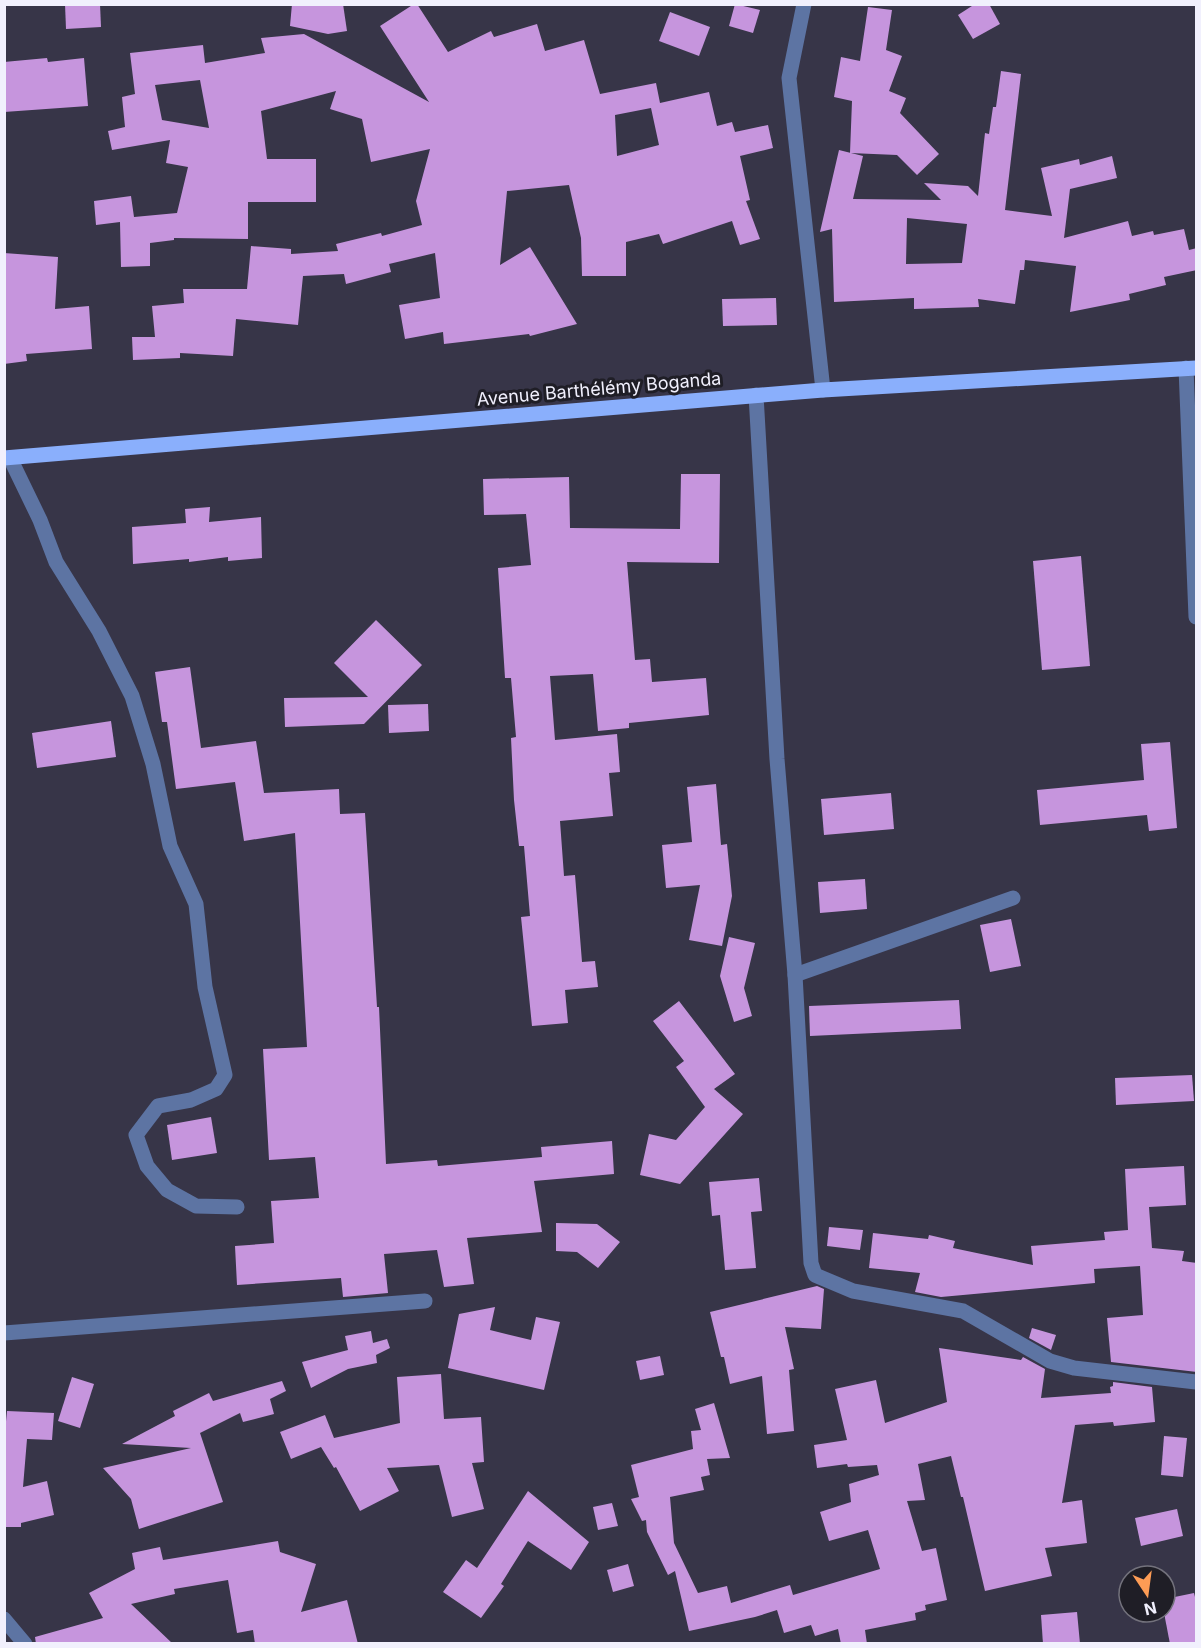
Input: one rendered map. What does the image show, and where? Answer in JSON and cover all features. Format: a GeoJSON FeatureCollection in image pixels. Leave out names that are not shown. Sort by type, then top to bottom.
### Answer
{"type":"FeatureCollection","features":[{"type":"Feature","properties":{"kind":"main road","name":"Avenue Barthélémy Boganda"},"geometry":{"type":"LineString","coordinates":[[7,458],[756,395],[1191,368]]}},
{"type":"Feature","properties":{"kind":"street"},"geometry":{"type":"LineString","coordinates":[[804,4],[789,78],[823,390]]}},
{"type":"Feature","properties":{"kind":"street"},"geometry":{"type":"LineString","coordinates":[[1191,368],[1197,617]]}},
{"type":"Feature","properties":{"kind":"street"},"geometry":{"type":"LineString","coordinates":[[756,395],[777,759],[795,975],[812,1263],[815,1275],[853,1291],[963,1311],[1050,1360],[1074,1368],[1197,1382]]}},
{"type":"Feature","properties":{"kind":"street"},"geometry":{"type":"LineString","coordinates":[[7,458],[40,520],[56,562],[99,631],[132,696],[153,764],[170,846],[196,904],[205,987],[225,1075],[216,1089],[191,1100],[158,1106],[136,1135],[147,1166],[166,1190],[196,1206],[237,1207]]}},
{"type":"Feature","properties":{"kind":"street"},"geometry":{"type":"LineString","coordinates":[[795,975],[1013,898]]}},
{"type":"Feature","properties":{"kind":"street"},"geometry":{"type":"LineString","coordinates":[[4,1333],[425,1300]]}},
{"type":"Feature","properties":{"kind":"street"},"geometry":{"type":"LineString","coordinates":[[4,1619],[25,1644]]}},
{"type":"Feature","properties":{"kind":"building"},"geometry":{"type":"Polygon","coordinates":[[[65,4],[100,4],[101,27],[66,29],[65,4]]]}},
{"type":"Feature","properties":{"kind":"building"},"geometry":{"type":"Polygon","coordinates":[[[292,4],[343,4],[347,31],[328,34],[290,26],[292,4]]]}},
{"type":"Feature","properties":{"kind":"building"},"geometry":{"type":"Polygon","coordinates":[[[417,4],[448,52],[491,31],[494,37],[537,24],[545,51],[584,40],[600,94],[656,83],[660,103],[709,92],[717,126],[732,122],[735,132],[768,125],[773,148],[740,156],[750,200],[746,201],[760,239],[740,245],[732,221],[663,244],[659,234],[626,242],[626,276],[582,276],[581,238],[569,185],[507,191],[500,265],[530,247],[577,324],[530,336],[529,334],[444,344],[443,332],[405,339],[399,305],[440,298],[435,253],[389,264],[391,272],[346,284],[344,274],[303,276],[298,325],[236,319],[233,356],[180,353],[180,358],[133,360],[132,337],[155,337],[152,306],[184,303],[183,289],[247,289],[251,246],[291,249],[291,254],[338,251],[336,244],[381,233],[382,236],[422,225],[416,201],[430,149],[371,162],[362,119],[330,109],[336,91],[261,111],[267,159],[316,159],[316,202],[248,202],[248,239],[174,238],[174,240],[150,243],[150,266],[121,267],[120,222],[96,225],[94,201],[131,196],[134,217],[177,213],[188,167],[166,163],[170,140],[112,150],[108,131],[125,127],[122,97],[135,94],[130,53],[203,45],[205,63],[265,53],[261,38],[304,34],[429,102],[380,26],[417,4]],[[200,80],[155,85],[162,120],[209,128],[200,80]],[[651,108],[615,115],[617,156],[659,145],[651,108]]]}},
{"type":"Feature","properties":{"kind":"building"},"geometry":{"type":"Polygon","coordinates":[[[735,4],[760,10],[753,33],[729,26],[735,4]]]}},
{"type":"Feature","properties":{"kind":"building"},"geometry":{"type":"Polygon","coordinates":[[[975,4],[989,4],[1000,24],[973,39],[958,15],[975,4]]]}},
{"type":"Feature","properties":{"kind":"building"},"geometry":{"type":"Polygon","coordinates":[[[868,7],[892,10],[886,50],[902,56],[889,91],[906,98],[900,113],[939,154],[917,175],[897,155],[850,153],[852,101],[834,97],[841,57],[860,61],[868,7]]]}},
{"type":"Feature","properties":{"kind":"building"},"geometry":{"type":"Polygon","coordinates":[[[670,12],[710,27],[699,56],[659,41],[670,12]]]}},
{"type":"Feature","properties":{"kind":"building"},"geometry":{"type":"Polygon","coordinates":[[[47,58],[48,62],[84,58],[88,106],[4,112],[4,62],[47,58]]]}},
{"type":"Feature","properties":{"kind":"building"},"geometry":{"type":"Polygon","coordinates":[[[1001,71],[1021,74],[1005,210],[1052,216],[1041,168],[1079,159],[1080,165],[1112,156],[1117,178],[1070,189],[1064,238],[1128,221],[1132,236],[1153,231],[1154,235],[1184,229],[1189,250],[1197,248],[1197,270],[1164,277],[1166,285],[1129,294],[1130,300],[1070,312],[1076,266],[1025,260],[1024,270],[1020,270],[1015,304],[978,299],[979,307],[914,309],[914,298],[834,302],[832,229],[820,232],[839,150],[863,156],[853,199],[941,200],[924,183],[968,186],[978,196],[985,133],[989,134],[993,107],[996,107],[1001,71]],[[907,218],[906,264],[962,263],[967,224],[907,218]]]}},
{"type":"Feature","properties":{"kind":"building"},"geometry":{"type":"Polygon","coordinates":[[[4,253],[58,257],[55,309],[89,306],[92,349],[26,354],[27,361],[4,364],[4,253]]]}},
{"type":"Feature","properties":{"kind":"building"},"geometry":{"type":"Polygon","coordinates":[[[776,298],[777,325],[723,326],[722,299],[776,298]]]}},
{"type":"Feature","properties":{"kind":"building"},"geometry":{"type":"Polygon","coordinates":[[[681,474],[720,474],[719,563],[627,562],[635,660],[650,659],[652,682],[706,678],[709,715],[629,723],[629,728],[598,731],[593,674],[550,676],[555,740],[617,734],[620,772],[609,773],[613,816],[560,821],[564,876],[575,875],[582,962],[595,961],[598,987],[565,990],[568,1023],[532,1026],[521,917],[530,916],[524,846],[519,846],[514,800],[511,738],[516,737],[511,678],[505,678],[498,568],[531,565],[526,514],[484,515],[483,479],[569,477],[570,528],[680,529],[681,474]]]}},
{"type":"Feature","properties":{"kind":"building"},"geometry":{"type":"Polygon","coordinates":[[[210,507],[209,522],[261,517],[262,558],[228,561],[228,557],[189,562],[189,559],[133,564],[132,527],[186,523],[185,509],[210,507]]]}},
{"type":"Feature","properties":{"kind":"building"},"geometry":{"type":"Polygon","coordinates":[[[1081,556],[1090,666],[1042,670],[1033,561],[1081,556]]]}},
{"type":"Feature","properties":{"kind":"building"},"geometry":{"type":"Polygon","coordinates":[[[376,620],[422,665],[364,724],[285,727],[284,698],[368,697],[334,663],[376,620]]]}},
{"type":"Feature","properties":{"kind":"building"},"geometry":{"type":"Polygon","coordinates":[[[190,667],[201,748],[256,741],[264,793],[339,789],[340,814],[365,813],[377,1007],[379,1007],[386,1164],[437,1160],[438,1166],[542,1157],[541,1147],[612,1141],[614,1174],[534,1181],[542,1232],[467,1238],[474,1284],[444,1287],[437,1250],[384,1254],[388,1293],[343,1297],[341,1278],[237,1285],[235,1246],[274,1243],[271,1201],[319,1198],[315,1157],[269,1160],[263,1049],[307,1047],[295,833],[244,841],[235,782],[176,789],[167,722],[162,722],[155,672],[190,667]]]}},
{"type":"Feature","properties":{"kind":"building"},"geometry":{"type":"Polygon","coordinates":[[[428,704],[429,731],[389,733],[388,705],[428,704]]]}},
{"type":"Feature","properties":{"kind":"building"},"geometry":{"type":"Polygon","coordinates":[[[111,721],[116,757],[37,768],[32,733],[111,721]]]}},
{"type":"Feature","properties":{"kind":"building"},"geometry":{"type":"Polygon","coordinates":[[[1170,742],[1177,828],[1149,831],[1147,815],[1040,825],[1037,790],[1144,780],[1141,744],[1170,742]]]}},
{"type":"Feature","properties":{"kind":"building"},"geometry":{"type":"Polygon","coordinates":[[[716,784],[721,845],[727,844],[732,896],[722,946],[689,940],[700,885],[666,888],[662,845],[692,842],[687,787],[716,784]]]}},
{"type":"Feature","properties":{"kind":"building"},"geometry":{"type":"Polygon","coordinates":[[[891,793],[894,829],[824,835],[821,799],[891,793]]]}},
{"type":"Feature","properties":{"kind":"building"},"geometry":{"type":"Polygon","coordinates":[[[865,879],[867,909],[820,913],[818,882],[865,879]]]}},
{"type":"Feature","properties":{"kind":"building"},"geometry":{"type":"Polygon","coordinates":[[[1011,919],[1021,966],[990,972],[980,925],[1011,919]]]}},
{"type":"Feature","properties":{"kind":"building"},"geometry":{"type":"Polygon","coordinates":[[[729,937],[755,943],[744,988],[752,1016],[734,1022],[720,976],[729,937]]]}},
{"type":"Feature","properties":{"kind":"building"},"geometry":{"type":"Polygon","coordinates":[[[959,1000],[961,1029],[810,1036],[809,1006],[959,1000]]]}},
{"type":"Feature","properties":{"kind":"building"},"geometry":{"type":"Polygon","coordinates":[[[679,1001],[735,1074],[714,1089],[743,1114],[680,1184],[640,1175],[649,1134],[676,1140],[705,1107],[676,1067],[684,1061],[653,1021],[679,1001]]]}},
{"type":"Feature","properties":{"kind":"building"},"geometry":{"type":"Polygon","coordinates":[[[1192,1075],[1194,1101],[1116,1105],[1115,1078],[1192,1075]]]}},
{"type":"Feature","properties":{"kind":"building"},"geometry":{"type":"Polygon","coordinates":[[[211,1117],[217,1153],[172,1160],[167,1125],[211,1117]]]}},
{"type":"Feature","properties":{"kind":"building"},"geometry":{"type":"Polygon","coordinates":[[[1184,1166],[1186,1205],[1149,1207],[1152,1248],[1184,1251],[1182,1261],[1197,1263],[1197,1372],[1111,1362],[1107,1318],[1143,1315],[1140,1266],[1094,1269],[1095,1283],[941,1297],[915,1292],[920,1273],[869,1268],[873,1233],[928,1239],[929,1235],[955,1241],[953,1248],[1033,1265],[1031,1246],[1105,1240],[1104,1232],[1128,1230],[1125,1169],[1184,1166]]]}},
{"type":"Feature","properties":{"kind":"building"},"geometry":{"type":"Polygon","coordinates":[[[759,1178],[762,1211],[751,1212],[756,1268],[725,1270],[720,1215],[712,1216],[709,1182],[759,1178]]]}},
{"type":"Feature","properties":{"kind":"building"},"geometry":{"type":"Polygon","coordinates":[[[556,1223],[597,1224],[620,1242],[598,1268],[577,1252],[556,1251],[556,1223]]]}},
{"type":"Feature","properties":{"kind":"building"},"geometry":{"type":"Polygon","coordinates":[[[829,1227],[863,1230],[860,1250],[827,1246],[829,1227]]]}},
{"type":"Feature","properties":{"kind":"building"},"geometry":{"type":"Polygon","coordinates":[[[817,1286],[824,1289],[821,1329],[785,1327],[794,1369],[789,1370],[794,1431],[767,1434],[762,1376],[730,1384],[710,1312],[817,1286]]]}},
{"type":"Feature","properties":{"kind":"building"},"geometry":{"type":"Polygon","coordinates":[[[495,1307],[490,1330],[531,1340],[536,1317],[560,1322],[544,1390],[448,1368],[459,1314],[495,1307]]]}},
{"type":"Feature","properties":{"kind":"building"},"geometry":{"type":"Polygon","coordinates":[[[1032,1328],[1056,1335],[1051,1350],[1029,1338],[1032,1328]]]}},
{"type":"Feature","properties":{"kind":"building"},"geometry":{"type":"Polygon","coordinates":[[[371,1331],[373,1343],[387,1339],[390,1348],[376,1355],[377,1363],[348,1369],[311,1388],[302,1362],[348,1350],[345,1336],[371,1331]]]}},
{"type":"Feature","properties":{"kind":"building"},"geometry":{"type":"Polygon","coordinates":[[[939,1348],[1021,1360],[1023,1357],[1045,1369],[1041,1398],[1111,1393],[1110,1387],[1113,1386],[1113,1382],[1152,1387],[1155,1422],[1114,1426],[1113,1422],[1075,1425],[1062,1503],[1082,1500],[1087,1543],[1045,1548],[1052,1576],[985,1591],[951,1456],[918,1464],[925,1500],[907,1501],[922,1551],[936,1548],[947,1600],[925,1605],[926,1610],[915,1613],[916,1620],[865,1630],[867,1644],[841,1644],[838,1629],[815,1636],[811,1625],[784,1633],[777,1610],[689,1631],[675,1571],[668,1575],[647,1532],[646,1520],[642,1521],[631,1499],[639,1497],[631,1465],[693,1449],[691,1431],[701,1430],[695,1409],[714,1403],[730,1458],[707,1459],[710,1475],[701,1477],[704,1490],[670,1497],[674,1543],[698,1593],[727,1586],[731,1603],[790,1585],[793,1595],[880,1569],[868,1530],[829,1541],[820,1512],[851,1502],[849,1484],[879,1475],[877,1465],[848,1467],[847,1464],[817,1468],[814,1445],[847,1440],[835,1389],[876,1380],[885,1423],[947,1402],[939,1348]]]}},
{"type":"Feature","properties":{"kind":"building"},"geometry":{"type":"Polygon","coordinates":[[[660,1356],[664,1375],[640,1380],[636,1361],[660,1356]]]}},
{"type":"Feature","properties":{"kind":"building"},"geometry":{"type":"Polygon","coordinates":[[[441,1374],[444,1419],[481,1417],[484,1462],[472,1463],[484,1509],[452,1517],[439,1465],[387,1468],[399,1491],[360,1511],[336,1467],[334,1468],[321,1447],[291,1459],[280,1432],[325,1415],[334,1438],[400,1423],[397,1377],[441,1374]]]}},
{"type":"Feature","properties":{"kind":"building"},"geometry":{"type":"Polygon","coordinates":[[[72,1377],[94,1384],[80,1428],[58,1421],[72,1377]]]}},
{"type":"Feature","properties":{"kind":"building"},"geometry":{"type":"Polygon","coordinates":[[[282,1381],[286,1391],[270,1399],[274,1414],[243,1422],[240,1413],[200,1433],[223,1502],[139,1529],[131,1499],[103,1468],[191,1448],[122,1444],[175,1416],[173,1411],[209,1393],[213,1401],[282,1381]]]}},
{"type":"Feature","properties":{"kind":"building"},"geometry":{"type":"Polygon","coordinates":[[[7,1411],[54,1413],[52,1440],[27,1439],[23,1487],[47,1481],[54,1515],[21,1523],[21,1527],[4,1527],[4,1442],[7,1411]]]}},
{"type":"Feature","properties":{"kind":"building"},"geometry":{"type":"Polygon","coordinates":[[[1164,1436],[1187,1438],[1183,1477],[1161,1475],[1164,1436]]]}},
{"type":"Feature","properties":{"kind":"building"},"geometry":{"type":"Polygon","coordinates":[[[528,1491],[589,1542],[571,1570],[528,1541],[501,1584],[504,1586],[481,1618],[443,1592],[466,1560],[477,1568],[528,1491]]]}},
{"type":"Feature","properties":{"kind":"building"},"geometry":{"type":"Polygon","coordinates":[[[612,1503],[618,1526],[598,1530],[593,1507],[612,1503]]]}},
{"type":"Feature","properties":{"kind":"building"},"geometry":{"type":"Polygon","coordinates":[[[1177,1509],[1183,1536],[1141,1546],[1135,1518],[1177,1509]]]}},
{"type":"Feature","properties":{"kind":"building"},"geometry":{"type":"Polygon","coordinates":[[[278,1541],[280,1552],[316,1564],[301,1612],[347,1600],[358,1644],[255,1644],[253,1630],[237,1633],[228,1580],[174,1589],[175,1594],[131,1604],[173,1644],[36,1644],[35,1637],[103,1618],[89,1593],[135,1569],[132,1553],[160,1547],[163,1560],[278,1541]]]}},
{"type":"Feature","properties":{"kind":"building"},"geometry":{"type":"Polygon","coordinates":[[[628,1564],[634,1586],[613,1592],[607,1570],[628,1564]]]}},
{"type":"Feature","properties":{"kind":"building"},"geometry":{"type":"Polygon","coordinates":[[[1194,1593],[1197,1605],[1197,1644],[1170,1644],[1166,1624],[1177,1624],[1177,1597],[1194,1593]]]}},
{"type":"Feature","properties":{"kind":"building"},"geometry":{"type":"Polygon","coordinates":[[[1077,1612],[1080,1644],[1043,1644],[1041,1615],[1077,1612]]]}}]}
